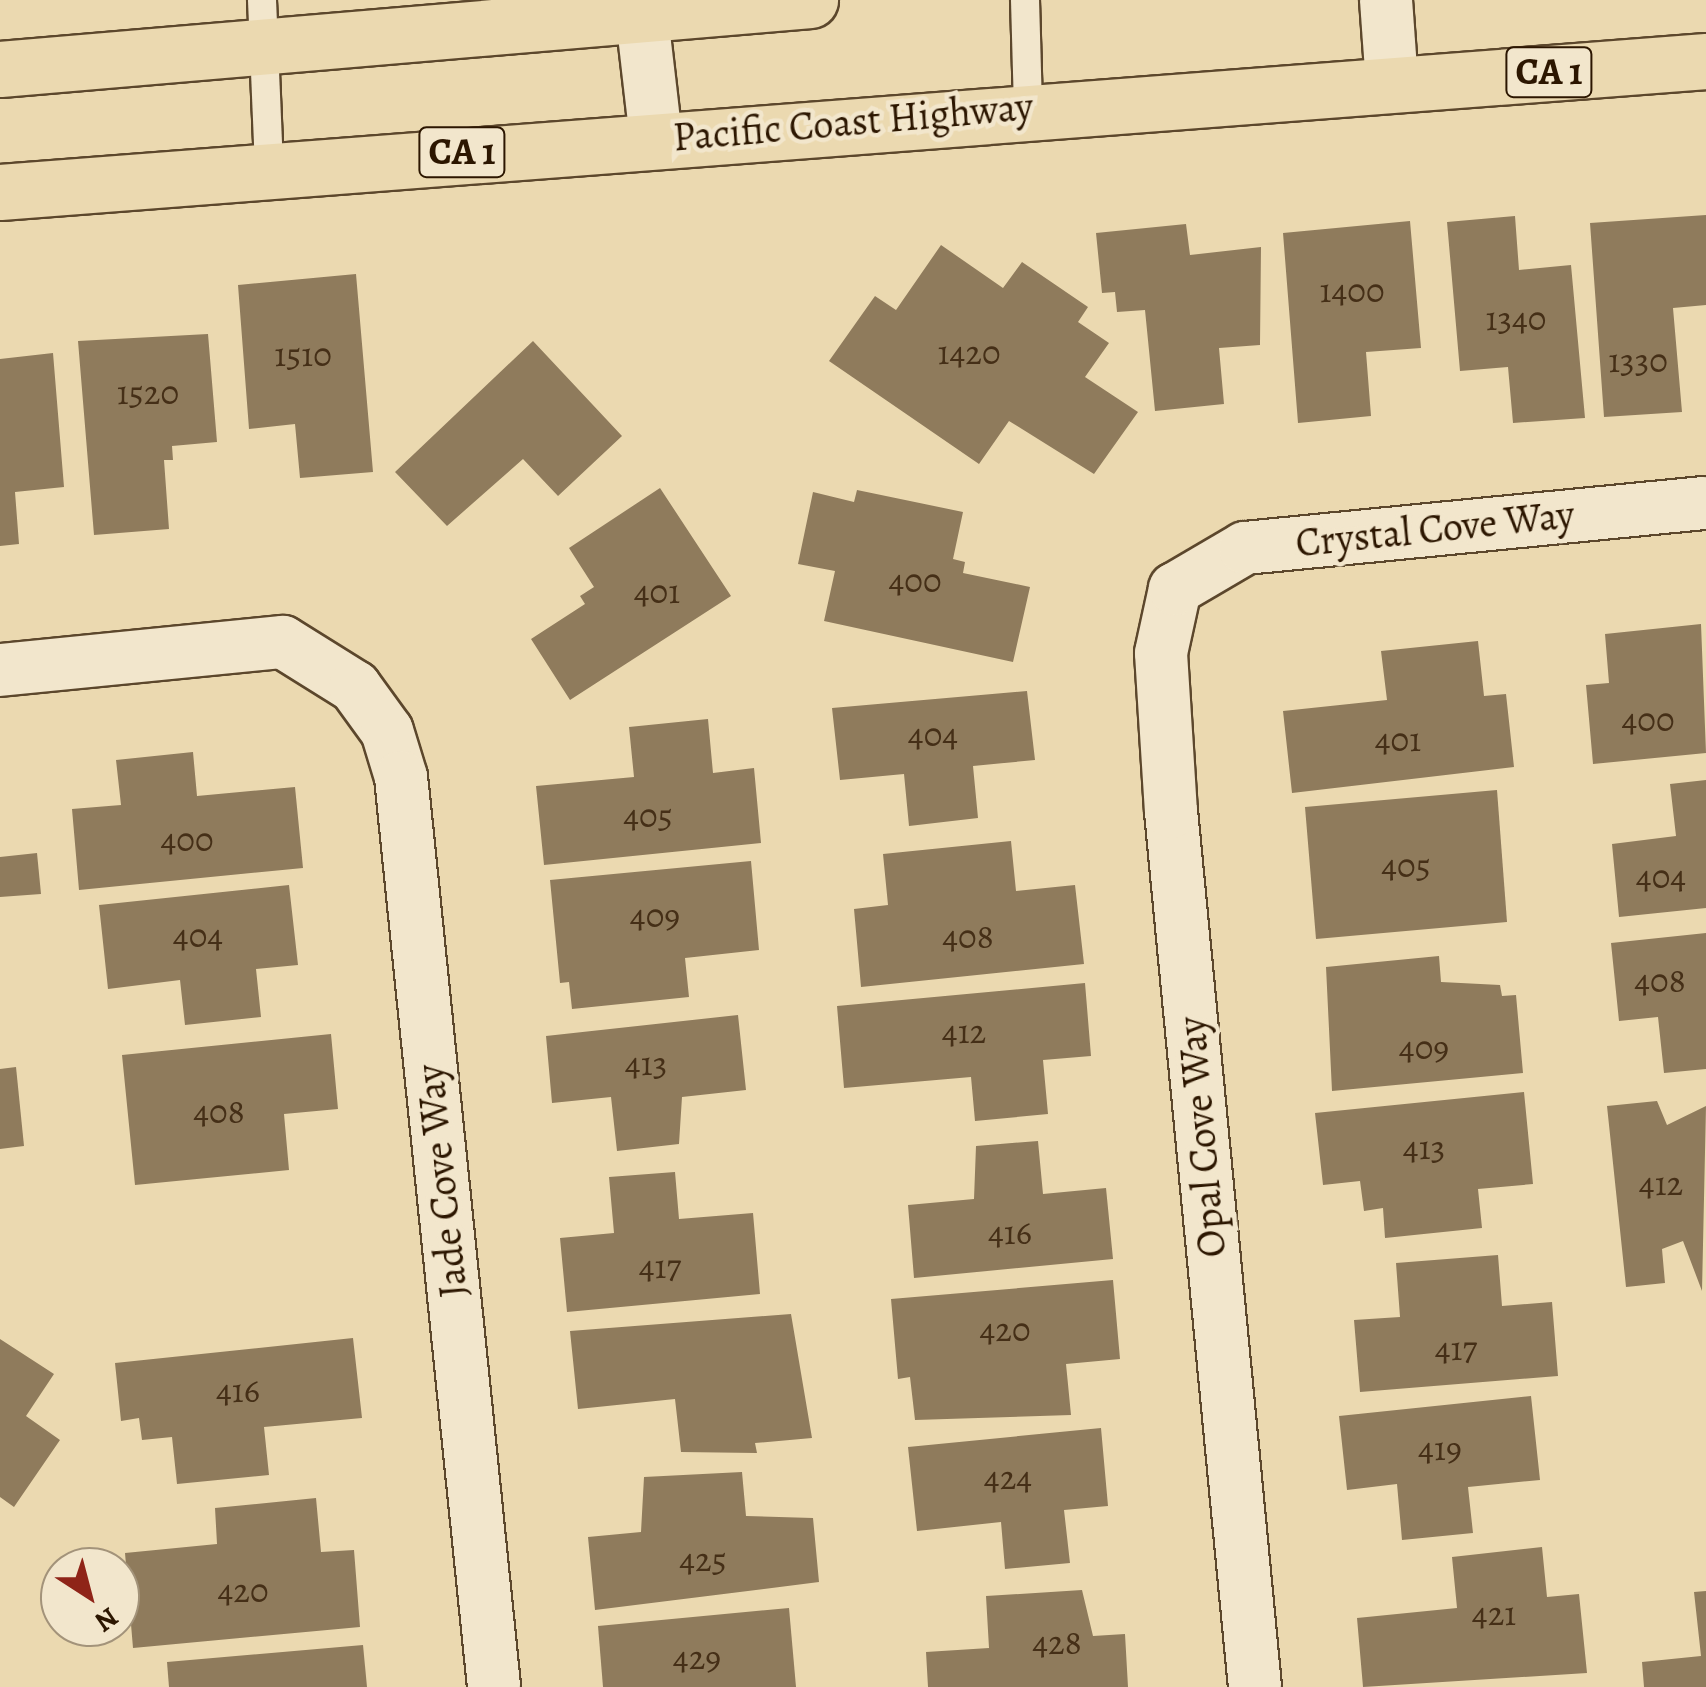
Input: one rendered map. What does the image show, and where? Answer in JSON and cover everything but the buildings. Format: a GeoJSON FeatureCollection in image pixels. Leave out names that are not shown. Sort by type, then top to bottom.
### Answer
{"type":"FeatureCollection","features":[{"type":"Feature","properties":{"kind":"highway"},"geometry":{"type":"LineString","coordinates":[[0,69],[264,22],[810,0]]}},
{"type":"Feature","properties":{"kind":"highway","name":"Pacific Coast Highway"},"geometry":{"type":"LineString","coordinates":[[0,192],[269,167],[1028,108],[1706,61]]}},
{"type":"Feature","properties":{"kind":"street"},"geometry":{"type":"LineString","coordinates":[[1386,0],[1392,84]]}},
{"type":"Feature","properties":{"kind":"street"},"geometry":{"type":"LineString","coordinates":[[640,8],[656,138]]}},
{"type":"Feature","properties":{"kind":"street","name":"Crystal Cove Way"},"geometry":{"type":"LineString","coordinates":[[1175,589],[1245,548],[1706,503]]}},
{"type":"Feature","properties":{"kind":"street","name":"Opal Cove Way"},"geometry":{"type":"LineString","coordinates":[[1175,589],[1160,653],[1170,792],[1255,1687]]}},
{"type":"Feature","properties":{"kind":"street","name":"Jade Cove Way"},"geometry":{"type":"LineString","coordinates":[[0,670],[283,642],[355,687],[387,731],[401,777],[494,1687]]}},
{"type":"Feature","properties":{"kind":"lane"},"geometry":{"type":"LineString","coordinates":[[1025,0],[1028,108]]}},
{"type":"Feature","properties":{"kind":"lane"},"geometry":{"type":"LineString","coordinates":[[264,22],[269,167]]}}]}
